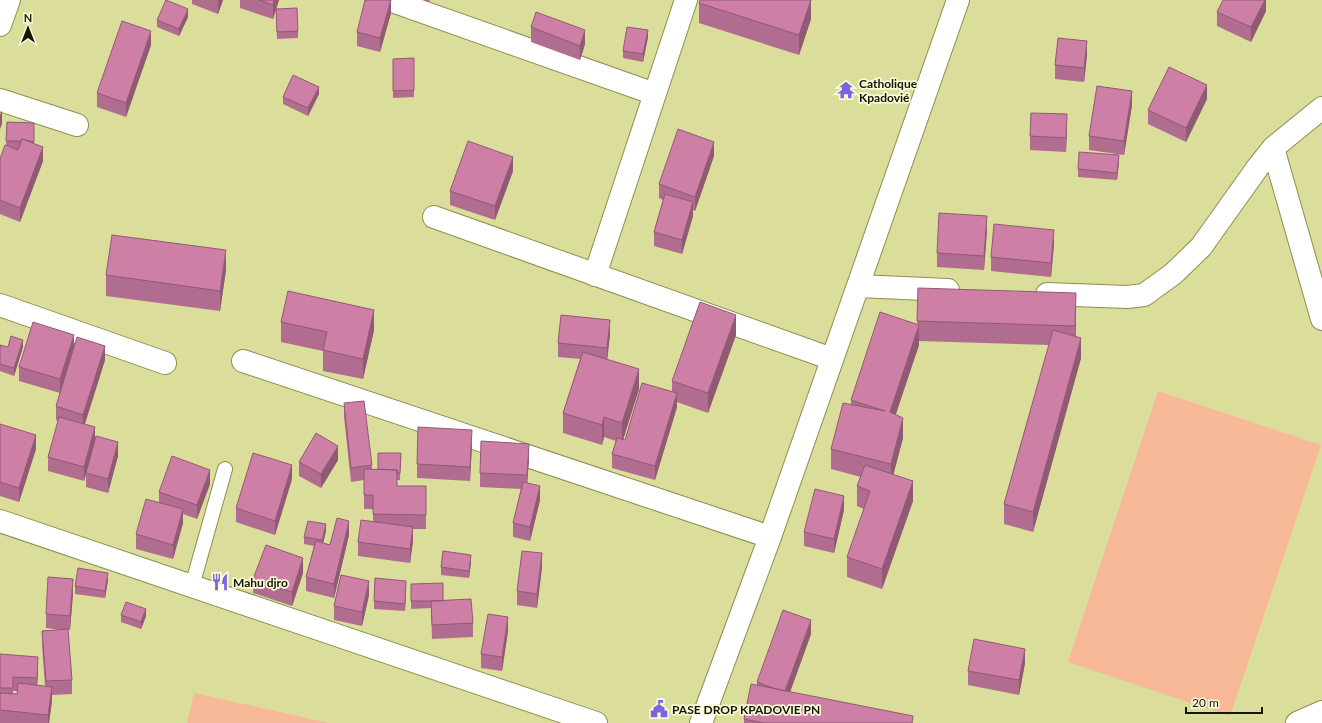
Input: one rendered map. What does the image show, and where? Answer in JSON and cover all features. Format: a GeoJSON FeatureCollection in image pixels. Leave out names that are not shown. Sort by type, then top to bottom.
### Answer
{"type":"FeatureCollection","features":[{"type":"Feature","properties":{"kind":"street"},"geometry":{"type":"LineString","coordinates":[[0,25],[10,0]]}},
{"type":"Feature","properties":{"kind":"street"},"geometry":{"type":"LineString","coordinates":[[389,0],[655,94]]}},
{"type":"Feature","properties":{"kind":"street"},"geometry":{"type":"LineString","coordinates":[[595,275],[686,0]]}},
{"type":"Feature","properties":{"kind":"street"},"geometry":{"type":"LineString","coordinates":[[701,723],[770,537],[958,0]]}},
{"type":"Feature","properties":{"kind":"street"},"geometry":{"type":"LineString","coordinates":[[0,100],[77,125]]}},
{"type":"Feature","properties":{"kind":"street"},"geometry":{"type":"LineString","coordinates":[[1024,293],[1127,297],[1144,295],[1173,274],[1201,247],[1273,148],[1322,108]]}},
{"type":"Feature","properties":{"kind":"street"},"geometry":{"type":"LineString","coordinates":[[1273,148],[1322,319]]}},
{"type":"Feature","properties":{"kind":"street"},"geometry":{"type":"LineString","coordinates":[[434,217],[832,359]]}},
{"type":"Feature","properties":{"kind":"street"},"geometry":{"type":"LineString","coordinates":[[858,286],[969,291]]}},
{"type":"Feature","properties":{"kind":"street"},"geometry":{"type":"LineString","coordinates":[[0,305],[165,362]]}},
{"type":"Feature","properties":{"kind":"street"},"geometry":{"type":"LineString","coordinates":[[243,361],[770,537]]}},
{"type":"Feature","properties":{"kind":"street"},"geometry":{"type":"LineString","coordinates":[[0,520],[596,723]]}},
{"type":"Feature","properties":{"kind":"street"},"geometry":{"type":"LineString","coordinates":[[1297,723],[1322,712]]}},
{"type":"Feature","properties":{"kind":"lane"},"geometry":{"type":"LineString","coordinates":[[192,586],[225,469]]}},
{"type":"Feature","properties":{"kind":"shaded area"},"geometry":{"type":"Polygon","coordinates":[[[1158,391],[1321,445],[1230,716],[1068,662],[1158,391]]]}},
{"type":"Feature","properties":{"kind":"shaded area"},"geometry":{"type":"Polygon","coordinates":[[[194,693],[329,723],[187,723],[194,693]]]}},
{"type":"Feature","properties":{"kind":"building"},"geometry":{"type":"Polygon","coordinates":[[[166,0],[188,9],[179,29],[157,20],[166,0]]]}},
{"type":"Feature","properties":{"kind":"building"},"geometry":{"type":"Polygon","coordinates":[[[259,0],[274,0],[273,5],[259,0]]]}},
{"type":"Feature","properties":{"kind":"building"},"geometry":{"type":"Polygon","coordinates":[[[365,0],[391,0],[380,38],[357,32],[365,0]]]}},
{"type":"Feature","properties":{"kind":"building"},"geometry":{"type":"Polygon","coordinates":[[[700,0],[811,0],[799,35],[699,3],[700,0]]]}},
{"type":"Feature","properties":{"kind":"building"},"geometry":{"type":"Polygon","coordinates":[[[1223,0],[1265,0],[1251,27],[1217,12],[1223,0]]]}},
{"type":"Feature","properties":{"kind":"building"},"geometry":{"type":"Polygon","coordinates":[[[297,8],[298,31],[277,32],[276,9],[297,8]]]}},
{"type":"Feature","properties":{"kind":"building"},"geometry":{"type":"Polygon","coordinates":[[[536,12],[585,30],[580,46],[531,27],[536,12]]]}},
{"type":"Feature","properties":{"kind":"building"},"geometry":{"type":"Polygon","coordinates":[[[122,21],[151,31],[126,103],[97,93],[122,21]]]}},
{"type":"Feature","properties":{"kind":"building"},"geometry":{"type":"Polygon","coordinates":[[[627,27],[648,30],[643,54],[623,51],[627,27]]]}},
{"type":"Feature","properties":{"kind":"building"},"geometry":{"type":"Polygon","coordinates":[[[1058,38],[1087,41],[1084,68],[1055,65],[1058,38]]]}},
{"type":"Feature","properties":{"kind":"building"},"geometry":{"type":"Polygon","coordinates":[[[414,58],[414,90],[393,91],[393,59],[414,58]]]}},
{"type":"Feature","properties":{"kind":"building"},"geometry":{"type":"Polygon","coordinates":[[[1169,67],[1207,85],[1186,128],[1148,110],[1169,67]]]}},
{"type":"Feature","properties":{"kind":"building"},"geometry":{"type":"Polygon","coordinates":[[[293,75],[319,87],[308,108],[283,97],[293,75]]]}},
{"type":"Feature","properties":{"kind":"building"},"geometry":{"type":"Polygon","coordinates":[[[1097,86],[1132,91],[1124,141],[1089,136],[1097,86]]]}},
{"type":"Feature","properties":{"kind":"building"},"geometry":{"type":"Polygon","coordinates":[[[1031,113],[1067,114],[1066,138],[1030,136],[1031,113]]]}},
{"type":"Feature","properties":{"kind":"building"},"geometry":{"type":"Polygon","coordinates":[[[7,122],[34,123],[34,142],[22,139],[21,141],[6,141],[7,122]]]}},
{"type":"Feature","properties":{"kind":"building"},"geometry":{"type":"Polygon","coordinates":[[[678,129],[714,142],[695,197],[659,184],[678,129]]]}},
{"type":"Feature","properties":{"kind":"building"},"geometry":{"type":"Polygon","coordinates":[[[22,139],[43,147],[20,208],[0,200],[0,159],[5,145],[18,150],[22,139]]]}},
{"type":"Feature","properties":{"kind":"building"},"geometry":{"type":"Polygon","coordinates":[[[468,141],[513,157],[495,206],[450,191],[468,141]]]}},
{"type":"Feature","properties":{"kind":"building"},"geometry":{"type":"Polygon","coordinates":[[[1079,152],[1119,155],[1117,173],[1078,169],[1079,152]]]}},
{"type":"Feature","properties":{"kind":"building"},"geometry":{"type":"Polygon","coordinates":[[[665,194],[693,202],[682,240],[654,232],[665,194]]]}},
{"type":"Feature","properties":{"kind":"building"},"geometry":{"type":"Polygon","coordinates":[[[939,213],[987,216],[984,256],[937,253],[939,213]]]}},
{"type":"Feature","properties":{"kind":"building"},"geometry":{"type":"Polygon","coordinates":[[[994,224],[1054,230],[1051,263],[991,257],[994,224]]]}},
{"type":"Feature","properties":{"kind":"building"},"geometry":{"type":"Polygon","coordinates":[[[112,235],[226,250],[220,291],[106,275],[112,235]]]}},
{"type":"Feature","properties":{"kind":"building"},"geometry":{"type":"Polygon","coordinates":[[[918,288],[1076,293],[1075,326],[917,321],[918,288]]]}},
{"type":"Feature","properties":{"kind":"building"},"geometry":{"type":"Polygon","coordinates":[[[288,291],[374,310],[363,359],[323,350],[327,332],[281,322],[288,291]]]}},
{"type":"Feature","properties":{"kind":"building"},"geometry":{"type":"Polygon","coordinates":[[[700,302],[736,315],[708,393],[672,381],[700,302]]]}},
{"type":"Feature","properties":{"kind":"building"},"geometry":{"type":"Polygon","coordinates":[[[880,312],[919,325],[890,412],[903,418],[891,464],[831,449],[843,403],[885,411],[851,400],[880,312]]]}},
{"type":"Feature","properties":{"kind":"building"},"geometry":{"type":"Polygon","coordinates":[[[561,315],[610,320],[607,348],[558,343],[561,315]]]}},
{"type":"Feature","properties":{"kind":"building"},"geometry":{"type":"Polygon","coordinates":[[[33,322],[74,335],[60,379],[19,367],[33,322]]]}},
{"type":"Feature","properties":{"kind":"building"},"geometry":{"type":"Polygon","coordinates":[[[1053,330],[1081,338],[1033,512],[1004,504],[1053,330]]]}},
{"type":"Feature","properties":{"kind":"building"},"geometry":{"type":"Polygon","coordinates":[[[11,336],[23,340],[14,368],[0,364],[0,345],[8,347],[11,336]]]}},
{"type":"Feature","properties":{"kind":"building"},"geometry":{"type":"Polygon","coordinates":[[[77,337],[105,346],[83,415],[56,406],[77,337]]]}},
{"type":"Feature","properties":{"kind":"building"},"geometry":{"type":"Polygon","coordinates":[[[583,352],[639,369],[622,423],[604,417],[602,425],[563,413],[583,352]]]}},
{"type":"Feature","properties":{"kind":"building"},"geometry":{"type":"Polygon","coordinates":[[[642,383],[677,393],[655,466],[612,454],[617,438],[625,440],[642,383]]]}},
{"type":"Feature","properties":{"kind":"building"},"geometry":{"type":"Polygon","coordinates":[[[364,401],[372,465],[351,468],[344,403],[364,401]]]}},
{"type":"Feature","properties":{"kind":"building"},"geometry":{"type":"Polygon","coordinates":[[[59,417],[95,427],[84,467],[48,457],[59,417]]]}},
{"type":"Feature","properties":{"kind":"building"},"geometry":{"type":"Polygon","coordinates":[[[0,424],[36,435],[19,488],[0,482],[0,424]]]}},
{"type":"Feature","properties":{"kind":"building"},"geometry":{"type":"Polygon","coordinates":[[[418,427],[472,430],[470,467],[417,464],[418,427]]]}},
{"type":"Feature","properties":{"kind":"building"},"geometry":{"type":"Polygon","coordinates":[[[316,433],[338,446],[321,474],[299,462],[316,433]]]}},
{"type":"Feature","properties":{"kind":"building"},"geometry":{"type":"Polygon","coordinates":[[[96,436],[118,442],[108,479],[86,473],[96,436]]]}},
{"type":"Feature","properties":{"kind":"building"},"geometry":{"type":"Polygon","coordinates":[[[481,441],[529,444],[527,475],[480,473],[481,441]]]}},
{"type":"Feature","properties":{"kind":"building"},"geometry":{"type":"Polygon","coordinates":[[[253,453],[292,465],[275,521],[236,508],[253,453]]]}},
{"type":"Feature","properties":{"kind":"building"},"geometry":{"type":"Polygon","coordinates":[[[378,453],[401,453],[400,473],[397,473],[397,470],[378,469],[378,453]]]}},
{"type":"Feature","properties":{"kind":"building"},"geometry":{"type":"Polygon","coordinates":[[[172,456],[210,470],[197,505],[159,492],[172,456]]]}},
{"type":"Feature","properties":{"kind":"building"},"geometry":{"type":"Polygon","coordinates":[[[865,465],[913,481],[882,569],[847,557],[870,491],[857,486],[865,465]]]}},
{"type":"Feature","properties":{"kind":"building"},"geometry":{"type":"Polygon","coordinates":[[[364,469],[397,470],[397,486],[426,486],[426,515],[373,514],[373,495],[364,495],[364,469]]]}},
{"type":"Feature","properties":{"kind":"building"},"geometry":{"type":"Polygon","coordinates":[[[523,482],[540,486],[530,527],[513,523],[523,482]]]}},
{"type":"Feature","properties":{"kind":"building"},"geometry":{"type":"Polygon","coordinates":[[[815,489],[844,496],[834,539],[804,532],[815,489]]]}},
{"type":"Feature","properties":{"kind":"building"},"geometry":{"type":"Polygon","coordinates":[[[146,499],[183,509],[173,545],[136,534],[146,499]]]}},
{"type":"Feature","properties":{"kind":"building"},"geometry":{"type":"Polygon","coordinates":[[[337,518],[349,521],[334,584],[306,577],[316,541],[330,545],[337,518]]]}},
{"type":"Feature","properties":{"kind":"building"},"geometry":{"type":"Polygon","coordinates":[[[361,520],[413,527],[410,549],[358,542],[361,520]]]}},
{"type":"Feature","properties":{"kind":"building"},"geometry":{"type":"Polygon","coordinates":[[[308,521],[326,524],[322,540],[304,537],[308,521]]]}},
{"type":"Feature","properties":{"kind":"building"},"geometry":{"type":"Polygon","coordinates":[[[266,545],[303,558],[292,592],[253,579],[266,545]]]}},
{"type":"Feature","properties":{"kind":"building"},"geometry":{"type":"Polygon","coordinates":[[[443,551],[471,555],[469,571],[441,567],[443,551]]]}},
{"type":"Feature","properties":{"kind":"building"},"geometry":{"type":"Polygon","coordinates":[[[522,551],[542,553],[537,594],[517,591],[522,551]]]}},
{"type":"Feature","properties":{"kind":"building"},"geometry":{"type":"Polygon","coordinates":[[[78,568],[108,573],[105,591],[75,586],[78,568]]]}},
{"type":"Feature","properties":{"kind":"building"},"geometry":{"type":"Polygon","coordinates":[[[341,575],[369,581],[362,612],[334,606],[341,575]]]}},
{"type":"Feature","properties":{"kind":"building"},"geometry":{"type":"Polygon","coordinates":[[[48,577],[73,579],[70,616],[46,614],[48,577]]]}},
{"type":"Feature","properties":{"kind":"building"},"geometry":{"type":"Polygon","coordinates":[[[375,578],[406,581],[405,604],[374,601],[375,578]]]}},
{"type":"Feature","properties":{"kind":"building"},"geometry":{"type":"Polygon","coordinates":[[[443,583],[443,601],[411,601],[411,584],[443,583]]]}},
{"type":"Feature","properties":{"kind":"building"},"geometry":{"type":"Polygon","coordinates":[[[471,599],[473,623],[432,625],[431,601],[471,599]]]}},
{"type":"Feature","properties":{"kind":"building"},"geometry":{"type":"Polygon","coordinates":[[[126,602],[146,609],[141,622],[121,615],[126,602]]]}},
{"type":"Feature","properties":{"kind":"building"},"geometry":{"type":"Polygon","coordinates":[[[783,610],[811,620],[785,691],[757,682],[783,610]]]}},
{"type":"Feature","properties":{"kind":"building"},"geometry":{"type":"Polygon","coordinates":[[[488,614],[508,617],[502,657],[481,654],[488,614]]]}},
{"type":"Feature","properties":{"kind":"building"},"geometry":{"type":"Polygon","coordinates":[[[68,629],[72,680],[46,681],[42,631],[68,629]]]}},
{"type":"Feature","properties":{"kind":"building"},"geometry":{"type":"Polygon","coordinates":[[[974,639],[1025,649],[1019,680],[968,671],[974,639]]]}},
{"type":"Feature","properties":{"kind":"building"},"geometry":{"type":"Polygon","coordinates":[[[0,654],[38,657],[37,678],[13,677],[13,688],[0,688],[0,654]]]}},
{"type":"Feature","properties":{"kind":"building"},"geometry":{"type":"Polygon","coordinates":[[[18,683],[52,687],[48,715],[0,710],[0,693],[17,694],[18,683]]]}},
{"type":"Feature","properties":{"kind":"building"},"geometry":{"type":"Polygon","coordinates":[[[751,684],[913,716],[912,723],[764,723],[744,719],[751,684]]]}},
{"type":"Feature","properties":{"kind":"place","name":"Catholique Kpadovié"},"geometry":{"type":"Point","coordinates":[846,90]}},
{"type":"Feature","properties":{"kind":"place","name":"Mahu djro"},"geometry":{"type":"Point","coordinates":[220,582]}},
{"type":"Feature","properties":{"kind":"place","name":"PASE DROP KPADOVIE PN"},"geometry":{"type":"Point","coordinates":[659,709]}}]}
